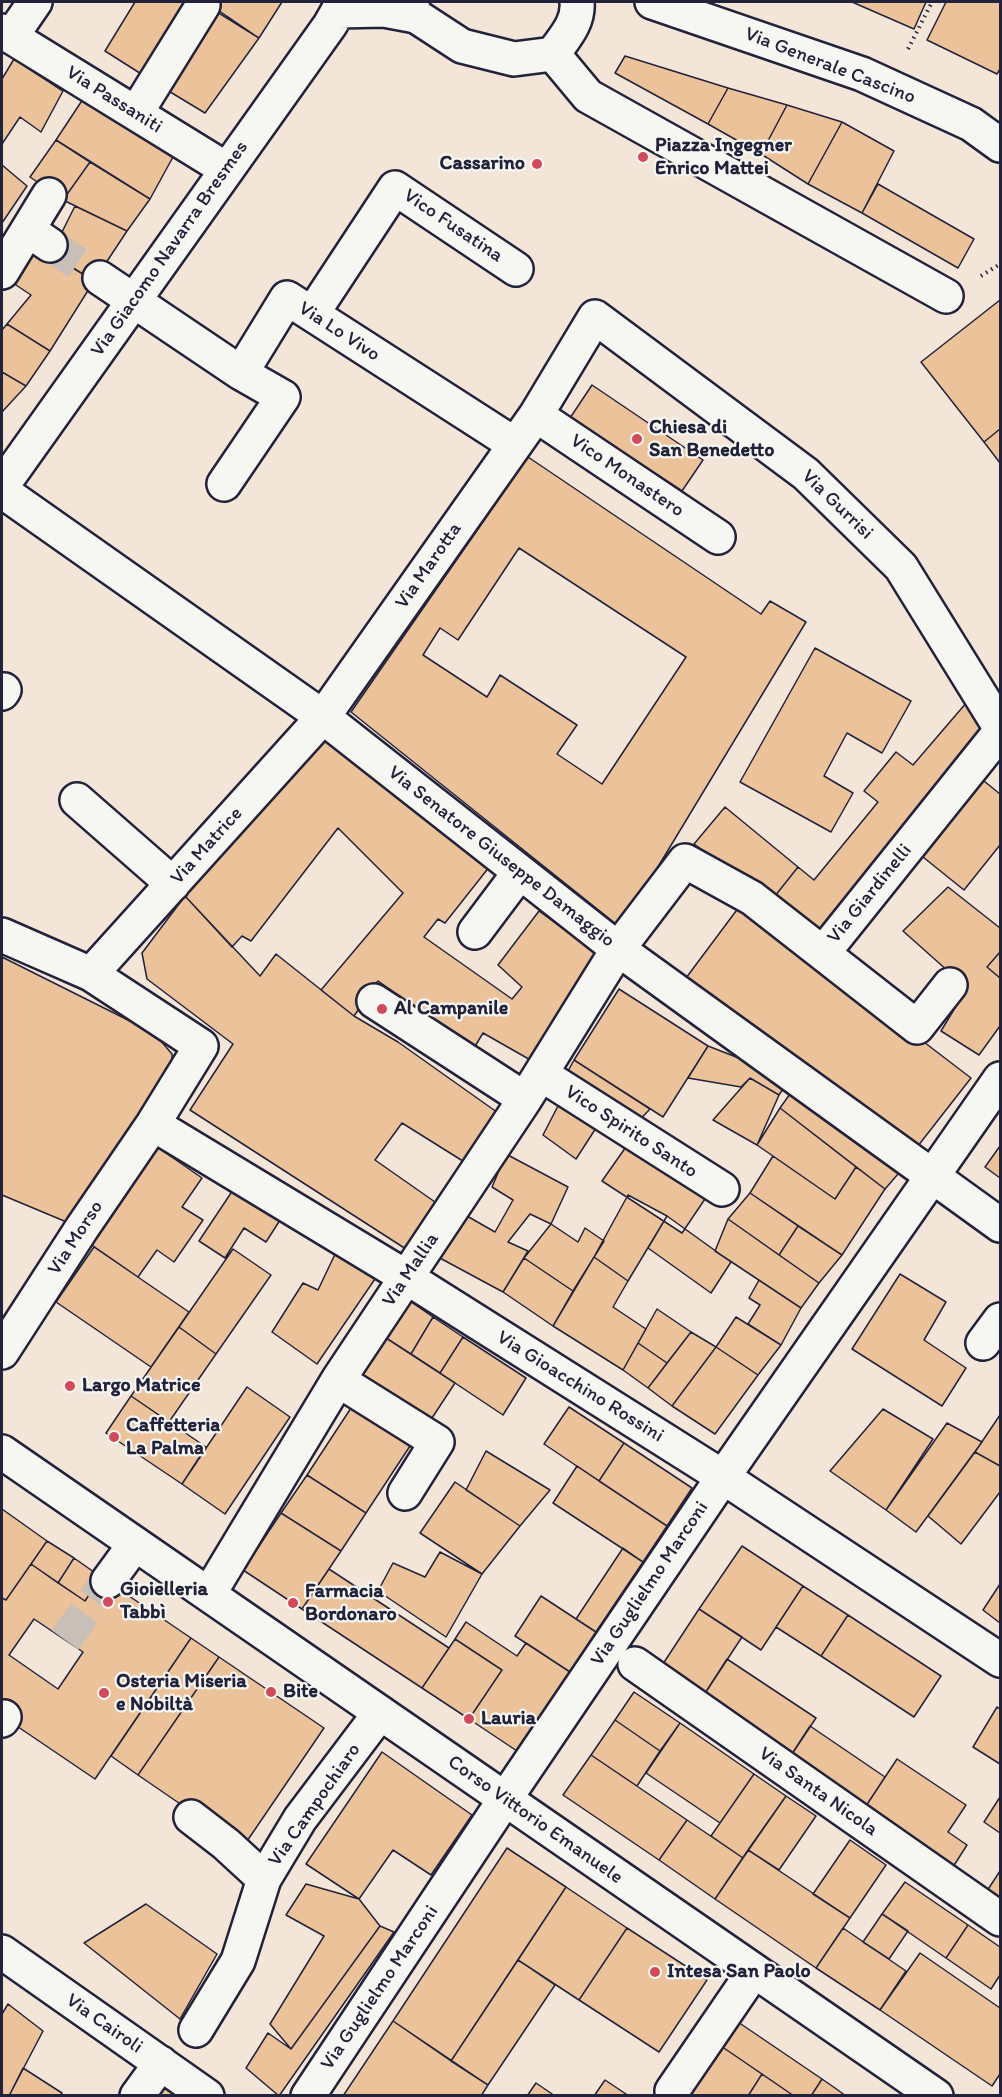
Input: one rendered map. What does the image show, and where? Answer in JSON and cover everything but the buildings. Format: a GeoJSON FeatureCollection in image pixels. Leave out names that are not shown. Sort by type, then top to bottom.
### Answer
{"type":"FeatureCollection","features":[{"type":"Feature","properties":{"kind":"street"},"geometry":{"type":"LineString","coordinates":[[6,34],[35,2]]}},
{"type":"Feature","properties":{"kind":"street"},"geometry":{"type":"LineString","coordinates":[[341,6],[384,10],[413,9],[462,46],[514,59],[553,54],[574,24],[578,10],[577,2]]}},
{"type":"Feature","properties":{"kind":"street","name":"Via Generale Cascino"},"geometry":{"type":"LineString","coordinates":[[652,2],[862,74],[971,124],[1000,145]]}},
{"type":"Feature","properties":{"kind":"street"},"geometry":{"type":"LineString","coordinates":[[135,113],[203,5]]}},
{"type":"Feature","properties":{"kind":"street","name":"Via Giacomo Navarra Bresmes"},"geometry":{"type":"LineString","coordinates":[[2,486],[330,25],[341,6]]}},
{"type":"Feature","properties":{"kind":"street","name":"Via Passaniti"},"geometry":{"type":"LineString","coordinates":[[6,34],[226,169]]}},
{"type":"Feature","properties":{"kind":"street"},"geometry":{"type":"LineString","coordinates":[[553,54],[588,96],[946,296]]}},
{"type":"Feature","properties":{"kind":"street","name":"Vico Fusatina"},"geometry":{"type":"LineString","coordinates":[[312,314],[395,188],[516,269]]}},
{"type":"Feature","properties":{"kind":"street"},"geometry":{"type":"LineString","coordinates":[[2,272],[39,237],[50,195]]}},
{"type":"Feature","properties":{"kind":"street"},"geometry":{"type":"LineString","coordinates":[[100,278],[241,373],[284,397],[225,484]]}},
{"type":"Feature","properties":{"kind":"street","name":"Via Lo Vivo"},"geometry":{"type":"LineString","coordinates":[[241,373],[287,298],[514,444]]}},
{"type":"Feature","properties":{"kind":"street","name":"Via Gurrisi"},"geometry":{"type":"LineString","coordinates":[[536,415],[595,317],[806,474],[901,567],[1000,730]]}},
{"type":"Feature","properties":{"kind":"street","name":"Via Marotta"},"geometry":{"type":"LineString","coordinates":[[323,717],[536,415]]}},
{"type":"Feature","properties":{"kind":"street","name":"Vico Monastero"},"geometry":{"type":"LineString","coordinates":[[536,415],[718,537]]}},
{"type":"Feature","properties":{"kind":"street","name":"Via Senatore Giuseppe Damaggio"},"geometry":{"type":"LineString","coordinates":[[2,491],[323,717],[618,949],[1000,1225]]}},
{"type":"Feature","properties":{"kind":"street","name":"Via Matrice"},"geometry":{"type":"LineString","coordinates":[[91,974],[323,717]]}},
{"type":"Feature","properties":{"kind":"street","name":"Via Giardinelli"},"geometry":{"type":"LineString","coordinates":[[618,949],[685,861],[752,898],[823,952],[1000,730]]}},
{"type":"Feature","properties":{"kind":"street"},"geometry":{"type":"LineString","coordinates":[[77,800],[173,884]]}},
{"type":"Feature","properties":{"kind":"street"},"geometry":{"type":"LineString","coordinates":[[475,932],[520,872]]}},
{"type":"Feature","properties":{"kind":"street"},"geometry":{"type":"LineString","coordinates":[[2,935],[91,974],[201,1046],[153,1124]]}},
{"type":"Feature","properties":{"kind":"street","name":"Via Mallia"},"geometry":{"type":"LineString","coordinates":[[208,1594],[338,1380],[533,1086],[618,949]]}},
{"type":"Feature","properties":{"kind":"street"},"geometry":{"type":"LineString","coordinates":[[823,952],[917,1027],[950,985]]}},
{"type":"Feature","properties":{"kind":"street","name":"Vico Spirito Santo"},"geometry":{"type":"LineString","coordinates":[[374,1001],[722,1190]]}},
{"type":"Feature","properties":{"kind":"street","name":"Via Guglielmo Marconi"},"geometry":{"type":"LineString","coordinates":[[308,2096],[723,1477],[1000,1079]]}},
{"type":"Feature","properties":{"kind":"street","name":"Via Gioacchino Rossini"},"geometry":{"type":"LineString","coordinates":[[153,1124],[406,1277],[723,1477],[1000,1660]]}},
{"type":"Feature","properties":{"kind":"street","name":"Via Morso"},"geometry":{"type":"LineString","coordinates":[[2,1352],[153,1124]]}},
{"type":"Feature","properties":{"kind":"street"},"geometry":{"type":"LineString","coordinates":[[338,1380],[438,1442],[405,1493]]}},
{"type":"Feature","properties":{"kind":"street","name":"Corso Vittorio Emanuele"},"geometry":{"type":"LineString","coordinates":[[2,1452],[936,2096]]}},
{"type":"Feature","properties":{"kind":"street"},"geometry":{"type":"LineString","coordinates":[[108,1581],[135,1544]]}},
{"type":"Feature","properties":{"kind":"street","name":"Via Santa Nicola"},"geometry":{"type":"LineString","coordinates":[[635,1665],[1000,1919]]}},
{"type":"Feature","properties":{"kind":"street","name":"Via Campochiaro"},"geometry":{"type":"LineString","coordinates":[[196,2030],[238,1961],[264,1879],[300,1819],[380,1713]]}},
{"type":"Feature","properties":{"kind":"street"},"geometry":{"type":"LineString","coordinates":[[191,1817],[226,1844],[264,1879]]}},
{"type":"Feature","properties":{"kind":"street","name":"Via Cairoli"},"geometry":{"type":"LineString","coordinates":[[2,1952],[207,2096]]}},
{"type":"Feature","properties":{"kind":"street"},"geometry":{"type":"LineString","coordinates":[[672,2091],[754,1971]]}},
{"type":"Feature","properties":{"kind":"street"},"geometry":{"type":"LineString","coordinates":[[137,2096],[161,2063]]}},
{"type":"Feature","properties":{"kind":"path"},"geometry":{"type":"LineString","coordinates":[[890,86],[932,2]]}},
{"type":"Feature","properties":{"kind":"tunnel"},"geometry":{"type":"LineString","coordinates":[[50,245],[100,278]]}},
{"type":"Feature","properties":{"kind":"tunnel"},"geometry":{"type":"LineString","coordinates":[[65,1640],[108,1581]]}},
{"type":"Feature","properties":{"kind":"place","name":"Piazza Ingegner Enrico Mattei"},"geometry":{"type":"Point","coordinates":[643,157]}},
{"type":"Feature","properties":{"kind":"place","name":"Cassarino"},"geometry":{"type":"Point","coordinates":[537,164]}},
{"type":"Feature","properties":{"kind":"place","name":"Chiesa di San Benedetto"},"geometry":{"type":"Point","coordinates":[637,439]}},
{"type":"Feature","properties":{"kind":"place","name":"Al Campanile"},"geometry":{"type":"Point","coordinates":[382,1009]}},
{"type":"Feature","properties":{"kind":"place","name":"Largo Matrice"},"geometry":{"type":"Point","coordinates":[70,1386]}},
{"type":"Feature","properties":{"kind":"place","name":"Caffetteria La Palma"},"geometry":{"type":"Point","coordinates":[114,1437]}},
{"type":"Feature","properties":{"kind":"place","name":"Gioielleria Tabbì"},"geometry":{"type":"Point","coordinates":[108,1602]}},
{"type":"Feature","properties":{"kind":"place","name":"Farmacia Bordonaro"},"geometry":{"type":"Point","coordinates":[293,1603]}},
{"type":"Feature","properties":{"kind":"place","name":"Bite"},"geometry":{"type":"Point","coordinates":[271,1692]}},
{"type":"Feature","properties":{"kind":"place","name":"Osteria Miseria e Nobiltà"},"geometry":{"type":"Point","coordinates":[104,1693]}},
{"type":"Feature","properties":{"kind":"place","name":"Lauria"},"geometry":{"type":"Point","coordinates":[469,1719]}},
{"type":"Feature","properties":{"kind":"place","name":"Intesa San Paolo"},"geometry":{"type":"Point","coordinates":[655,1972]}}]}
